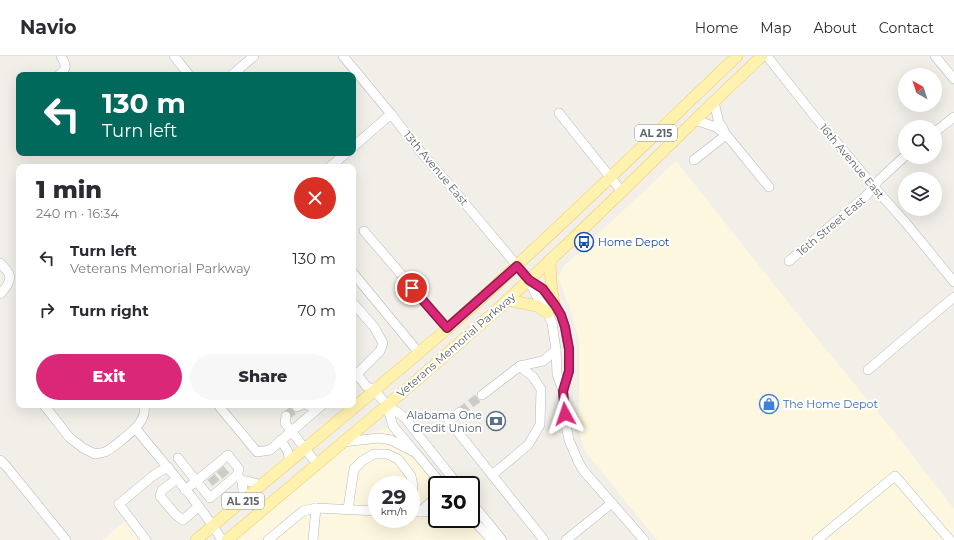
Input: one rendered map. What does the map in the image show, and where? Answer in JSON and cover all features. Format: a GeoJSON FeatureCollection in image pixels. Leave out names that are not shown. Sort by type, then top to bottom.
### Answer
{"type":"FeatureCollection","features":[{"type":"Feature","properties":{"kind":"main road","name":"Veterans Memorial Parkway"},"geometry":{"type":"LineString","coordinates":[[356,405],[419,353],[517,266],[738,56]]}},
{"type":"Feature","properties":{"kind":"main road","name":"Veterans Memorial Parkway"},"geometry":{"type":"LineString","coordinates":[[227,540],[387,406],[507,300],[622,192],[762,56]]}},
{"type":"Feature","properties":{"kind":"main road"},"geometry":{"type":"LineString","coordinates":[[507,300],[552,310],[550,260]]}},
{"type":"Feature","properties":{"kind":"main road","name":"Veterans Memorial Parkway"},"geometry":{"type":"LineString","coordinates":[[196,540],[353,408]]}},
{"type":"Feature","properties":{"kind":"street"},"geometry":{"type":"LineString","coordinates":[[61,56],[66,66],[63,72]]}},
{"type":"Feature","properties":{"kind":"street"},"geometry":{"type":"LineString","coordinates":[[174,56],[187,72]]}},
{"type":"Feature","properties":{"kind":"street"},"geometry":{"type":"LineString","coordinates":[[235,72],[254,56]]}},
{"type":"Feature","properties":{"kind":"street","name":"13th Avenue East"},"geometry":{"type":"LineString","coordinates":[[343,56],[419,150],[529,280],[536,295],[552,310],[561,315],[569,349],[569,371],[563,391]]}},
{"type":"Feature","properties":{"kind":"street","name":"16th Avenue East"},"geometry":{"type":"LineString","coordinates":[[767,56],[812,113],[906,223],[954,282]]}},
{"type":"Feature","properties":{"kind":"street"},"geometry":{"type":"LineString","coordinates":[[936,56],[954,79]]}},
{"type":"Feature","properties":{"kind":"street"},"geometry":{"type":"LineString","coordinates":[[714,102],[719,123],[725,133],[769,187]]}},
{"type":"Feature","properties":{"kind":"street"},"geometry":{"type":"LineString","coordinates":[[559,113],[622,192]]}},
{"type":"Feature","properties":{"kind":"street"},"geometry":{"type":"LineString","coordinates":[[356,144],[391,114]]}},
{"type":"Feature","properties":{"kind":"street"},"geometry":{"type":"LineString","coordinates":[[942,126],[954,117]]}},
{"type":"Feature","properties":{"kind":"street"},"geometry":{"type":"LineString","coordinates":[[695,120],[716,127],[725,133]]}},
{"type":"Feature","properties":{"kind":"street"},"geometry":{"type":"LineString","coordinates":[[694,160],[725,133]]}},
{"type":"Feature","properties":{"kind":"street"},"geometry":{"type":"LineString","coordinates":[[333,164],[343,156]]}},
{"type":"Feature","properties":{"kind":"street","name":"16th Street East"},"geometry":{"type":"LineString","coordinates":[[789,261],[867,195],[879,180],[898,162]]}},
{"type":"Feature","properties":{"kind":"street"},"geometry":{"type":"LineString","coordinates":[[364,231],[447,328]]}},
{"type":"Feature","properties":{"kind":"street"},"geometry":{"type":"LineString","coordinates":[[0,263],[9,274],[9,281],[5,289],[0,294]]}},
{"type":"Feature","properties":{"kind":"street"},"geometry":{"type":"LineString","coordinates":[[356,277],[419,353]]}},
{"type":"Feature","properties":{"kind":"street"},"geometry":{"type":"LineString","coordinates":[[868,370],[954,297]]}},
{"type":"Feature","properties":{"kind":"street"},"geometry":{"type":"LineString","coordinates":[[356,306],[374,327],[383,343],[380,351],[356,375]]}},
{"type":"Feature","properties":{"kind":"street","name":"13th Avenue East"},"geometry":{"type":"LineString","coordinates":[[552,310],[557,374],[563,391],[569,440],[583,470],[644,540]]}},
{"type":"Feature","properties":{"kind":"street"},"geometry":{"type":"LineString","coordinates":[[482,395],[520,366],[543,361],[556,350]]}},
{"type":"Feature","properties":{"kind":"street"},"geometry":{"type":"LineString","coordinates":[[492,475],[528,445],[540,425],[541,389],[533,377],[520,366]]}},
{"type":"Feature","properties":{"kind":"street"},"geometry":{"type":"LineString","coordinates":[[356,377],[366,386],[374,390],[387,406],[404,417],[451,476]]}},
{"type":"Feature","properties":{"kind":"street"},"geometry":{"type":"LineString","coordinates":[[387,406],[393,426],[416,453],[433,476]]}},
{"type":"Feature","properties":{"kind":"street"},"geometry":{"type":"LineString","coordinates":[[46,408],[69,437],[83,448],[95,454],[105,452],[136,428],[142,420],[145,408]]}},
{"type":"Feature","properties":{"kind":"street"},"geometry":{"type":"LineString","coordinates":[[220,408],[257,452],[270,450],[319,408]]}},
{"type":"Feature","properties":{"kind":"street"},"geometry":{"type":"LineString","coordinates":[[460,412],[449,421],[544,540]]}},
{"type":"Feature","properties":{"kind":"street"},"geometry":{"type":"LineString","coordinates":[[286,416],[285,423],[317,464]]}},
{"type":"Feature","properties":{"kind":"street"},"geometry":{"type":"LineString","coordinates":[[136,428],[168,467],[222,540]]}},
{"type":"Feature","properties":{"kind":"street"},"geometry":{"type":"LineString","coordinates":[[343,442],[379,438],[391,440],[416,453]]}},
{"type":"Feature","properties":{"kind":"street"},"geometry":{"type":"LineString","coordinates":[[281,440],[288,452],[290,462]]}},
{"type":"Feature","properties":{"kind":"street"},"geometry":{"type":"LineString","coordinates":[[348,509],[354,469],[362,461],[374,454],[388,454],[398,459],[411,476]]}},
{"type":"Feature","properties":{"kind":"street"},"geometry":{"type":"LineString","coordinates":[[178,458],[210,498],[214,480]]}},
{"type":"Feature","properties":{"kind":"street"},"geometry":{"type":"LineString","coordinates":[[0,460],[66,540]]}},
{"type":"Feature","properties":{"kind":"street"},"geometry":{"type":"LineString","coordinates":[[146,540],[119,504],[154,475],[168,467]]}},
{"type":"Feature","properties":{"kind":"street"},"geometry":{"type":"LineString","coordinates":[[214,480],[229,474]]}},
{"type":"Feature","properties":{"kind":"street"},"geometry":{"type":"LineString","coordinates":[[185,490],[196,481],[214,480],[229,474],[248,482],[261,485]]}},
{"type":"Feature","properties":{"kind":"street"},"geometry":{"type":"LineString","coordinates":[[229,474],[244,499]]}},
{"type":"Feature","properties":{"kind":"street"},"geometry":{"type":"LineString","coordinates":[[817,540],[895,476],[950,540]]}},
{"type":"Feature","properties":{"kind":"street"},"geometry":{"type":"LineString","coordinates":[[177,479],[162,490],[160,496],[176,515],[183,520],[198,507]]}},
{"type":"Feature","properties":{"kind":"street"},"geometry":{"type":"LineString","coordinates":[[566,540],[612,503]]}},
{"type":"Feature","properties":{"kind":"street"},"geometry":{"type":"LineString","coordinates":[[313,540],[316,508]]}},
{"type":"Feature","properties":{"kind":"street"},"geometry":{"type":"LineString","coordinates":[[268,540],[303,511],[316,508],[368,510]]}},
{"type":"Feature","properties":{"kind":"street"},"geometry":{"type":"LineString","coordinates":[[480,513],[502,540]]}},
{"type":"Feature","properties":{"kind":"street"},"geometry":{"type":"LineString","coordinates":[[480,527],[492,540]]}},
{"type":"Feature","properties":{"kind":"shaded area"},"geometry":{"type":"Polygon","coordinates":[[[676,161],[815,336],[895,433],[954,509],[954,540],[657,540],[585,451],[579,432],[579,341],[574,320],[558,277],[563,267],[676,161]]]}},
{"type":"Feature","properties":{"kind":"shaded area"},"geometry":{"type":"Polygon","coordinates":[[[393,426],[430,476],[428,476],[428,528],[480,528],[492,540],[227,540],[343,442],[393,426]]]}},
{"type":"Feature","properties":{"kind":"shaded area"},"geometry":{"type":"Polygon","coordinates":[[[126,521],[141,540],[102,540],[126,521]]]}},
{"type":"Feature","properties":{"kind":"tunnel"},"geometry":{"type":"LineString","coordinates":[[460,412],[482,395]]}},
{"type":"Feature","properties":{"kind":"tunnel"},"geometry":{"type":"LineString","coordinates":[[286,416],[296,408]]}},
{"type":"Feature","properties":{"kind":"tunnel"},"geometry":{"type":"LineString","coordinates":[[220,469],[226,476]]}},
{"type":"Feature","properties":{"kind":"tunnel"},"geometry":{"type":"LineString","coordinates":[[211,477],[216,483]]}},
{"type":"Feature","properties":{"kind":"place","name":"Home Depot"},"geometry":{"type":"Point","coordinates":[584,242]}},
{"type":"Feature","properties":{"kind":"place","name":"The Home Depot"},"geometry":{"type":"Point","coordinates":[769,404]}},
{"type":"Feature","properties":{"kind":"place","name":"Alabama One Credit Union"},"geometry":{"type":"Point","coordinates":[496,421]}},
{"type":"Feature","properties":{"kind":"route"},"geometry":{"type":"LineString","coordinates":[[412,288],[447,328],[517,266],[529,280],[543,289],[561,315],[565,327],[569,349],[569,371],[563,391],[565,414]]}}]}
